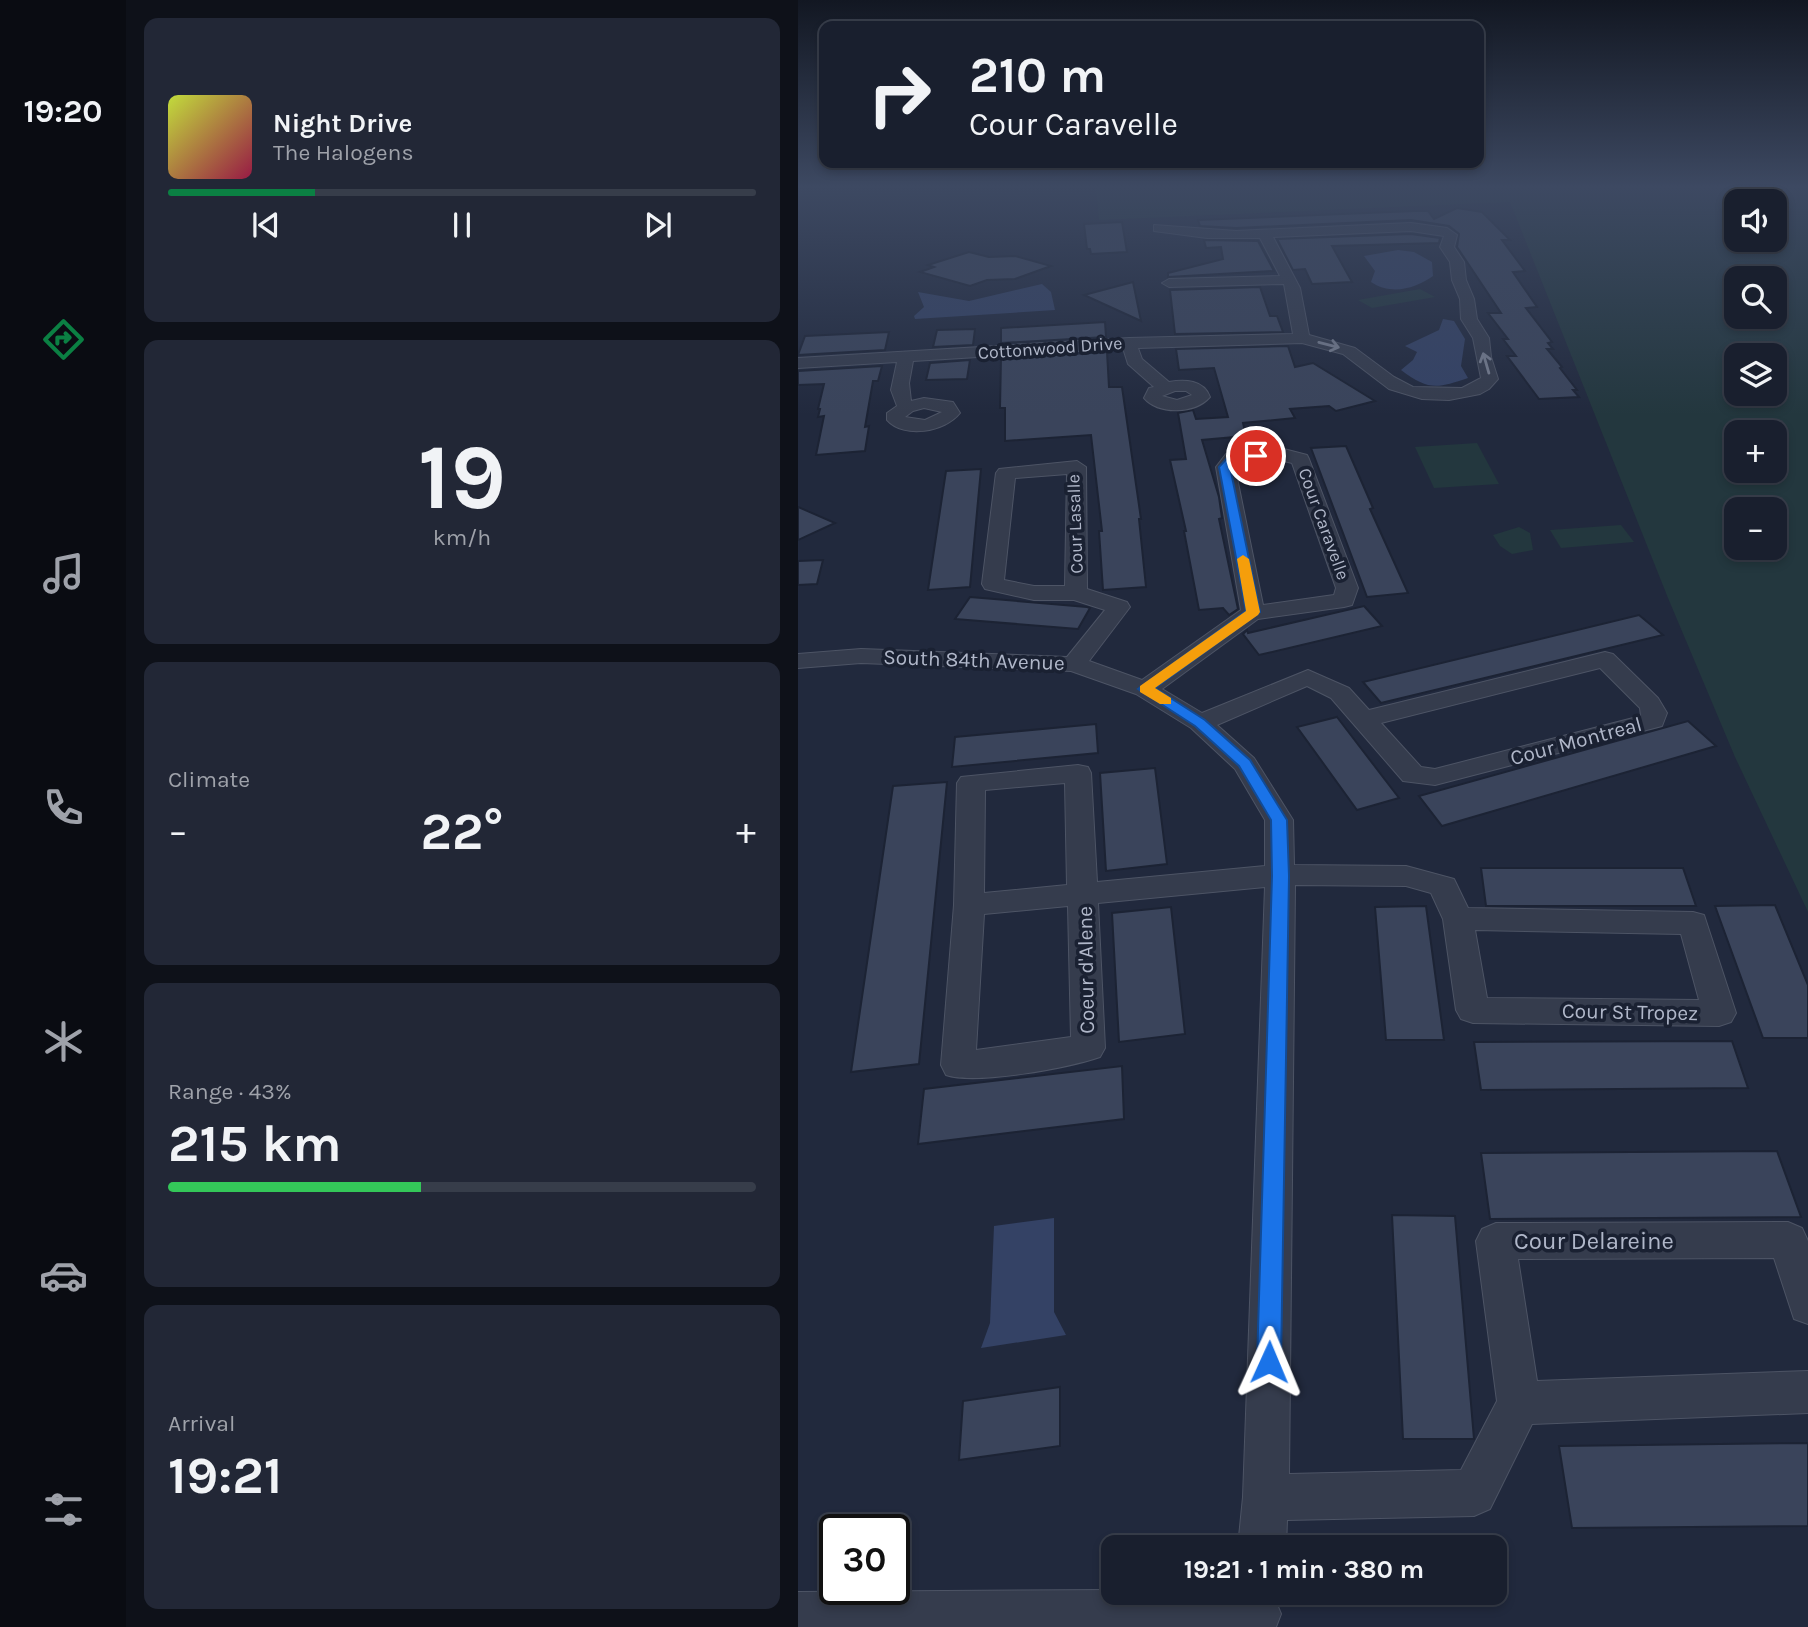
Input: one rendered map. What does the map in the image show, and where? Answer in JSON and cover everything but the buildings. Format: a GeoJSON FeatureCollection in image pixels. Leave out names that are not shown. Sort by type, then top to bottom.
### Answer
{"type":"FeatureCollection","features":[{"type":"Feature","properties":{"kind":"street"},"geometry":{"type":"LineString","coordinates":[[1280,263],[1289,280],[1302,338]]}},
{"type":"Feature","properties":{"kind":"street","name":"Cottonwood Drive"},"geometry":{"type":"LineString","coordinates":[[798,363],[1129,343],[1302,338],[1352,352],[1403,389],[1419,393],[1460,393],[1482,387],[1490,379],[1483,357],[1481,338],[1469,319],[1467,299],[1457,263]]}},
{"type":"Feature","properties":{"kind":"street"},"geometry":{"type":"LineString","coordinates":[[1169,283],[1289,280]]}},
{"type":"Feature","properties":{"kind":"street"},"geometry":{"type":"LineString","coordinates":[[1129,343],[1134,361],[1166,387]]}},
{"type":"Feature","properties":{"kind":"street"},"geometry":{"type":"LineString","coordinates":[[906,357],[899,390],[902,403],[907,407]]}},
{"type":"Feature","properties":{"kind":"street","name":"Cour Caravelle"},"geometry":{"type":"LineString","coordinates":[[1145,689],[1251,613],[1344,600],[1347,588],[1300,459],[1280,454],[1233,458],[1225,467],[1253,612],[1251,613]]}},
{"type":"Feature","properties":{"kind":"street","name":"Cour Lasalle"},"geometry":{"type":"LineString","coordinates":[[1074,664],[1119,607],[1076,593],[1034,593],[993,584],[1006,473],[1077,467],[1076,593]]}},
{"type":"Feature","properties":{"kind":"street","name":"South 84th Avenue"},"geometry":{"type":"LineString","coordinates":[[798,661],[861,656],[1074,664],[1145,689],[1200,723],[1245,764],[1279,820],[1280,876],[1263,1535]]}},
{"type":"Feature","properties":{"kind":"street","name":"Cour Montreal"},"geometry":{"type":"LineString","coordinates":[[1200,723],[1308,677],[1340,693],[1366,719],[1413,775],[1435,777],[1653,721],[1654,709],[1605,659],[1366,719]]}},
{"type":"Feature","properties":{"kind":"street","name":"Coeur d'Alene"},"geometry":{"type":"LineString","coordinates":[[1078,773],[1088,1048],[992,1063],[958,1065],[969,905],[971,783],[1078,773]]}},
{"type":"Feature","properties":{"kind":"street","name":"Coeur d'Alene"},"geometry":{"type":"LineString","coordinates":[[969,905],[1280,876]]}},
{"type":"Feature","properties":{"kind":"street","name":"Cour St Tropez"},"geometry":{"type":"LineString","coordinates":[[1280,876],[1406,876],[1443,886],[1458,919],[1473,1010],[1719,1013],[1693,923],[1458,919]]}},
{"type":"Feature","properties":{"kind":"street","name":"Cour Delareine"},"geometry":{"type":"LineString","coordinates":[[1519,1403],[1496,1241],[1788,1240],[1808,1305]]}},
{"type":"Feature","properties":{"kind":"street"},"geometry":{"type":"LineString","coordinates":[[1266,1497],[1474,1493],[1519,1403],[1808,1392]]}},
{"type":"Feature","properties":{"kind":"street"},"geometry":{"type":"LineString","coordinates":[[798,1616],[1259,1611]]}},
{"type":"Feature","properties":{"kind":"shaded area"},"geometry":{"type":"Polygon","coordinates":[[[1534,263],[1808,263],[1808,912],[1735,757],[1668,598],[1534,263]]]}},
{"type":"Feature","properties":{"kind":"shaded area"},"geometry":{"type":"Polygon","coordinates":[[[1420,289],[1435,297],[1372,308],[1358,300],[1420,289]]]}},
{"type":"Feature","properties":{"kind":"shaded area"},"geometry":{"type":"Polygon","coordinates":[[[1477,443],[1499,484],[1434,488],[1415,447],[1477,443]]]}},
{"type":"Feature","properties":{"kind":"shaded area"},"geometry":{"type":"Polygon","coordinates":[[[1621,525],[1634,542],[1561,548],[1550,530],[1621,525]]]}},
{"type":"Feature","properties":{"kind":"shaded area"},"geometry":{"type":"Polygon","coordinates":[[[1519,527],[1530,533],[1533,550],[1512,554],[1500,546],[1493,535],[1519,527]]]}},
{"type":"Feature","properties":{"kind":"water"},"geometry":{"type":"Polygon","coordinates":[[[1369,263],[1432,263],[1433,276],[1404,289],[1387,289],[1371,282],[1375,271],[1369,263]]]}},
{"type":"Feature","properties":{"kind":"water"},"geometry":{"type":"Polygon","coordinates":[[[1042,284],[1051,292],[1055,310],[915,319],[914,316],[924,307],[918,292],[969,301],[1042,284]]]}},
{"type":"Feature","properties":{"kind":"water"},"geometry":{"type":"Polygon","coordinates":[[[1443,319],[1454,321],[1465,339],[1461,366],[1468,378],[1433,386],[1418,381],[1401,370],[1413,360],[1417,352],[1405,346],[1439,330],[1443,319]]]}},
{"type":"Feature","properties":{"kind":"water"},"geometry":{"type":"Polygon","coordinates":[[[1054,1218],[1054,1312],[1066,1335],[981,1348],[990,1323],[994,1226],[1054,1218]]]}},
{"type":"Feature","properties":{"kind":"slow traffic"},"geometry":{"type":"LineString","coordinates":[[1166,701],[1145,689],[1253,612],[1243,559]]}},
{"type":"Feature","properties":{"kind":"route"},"geometry":{"type":"LineString","coordinates":[[1256,456],[1233,458],[1225,467],[1253,612],[1145,689],[1200,723],[1245,764],[1279,820],[1269,1362]]}}]}
